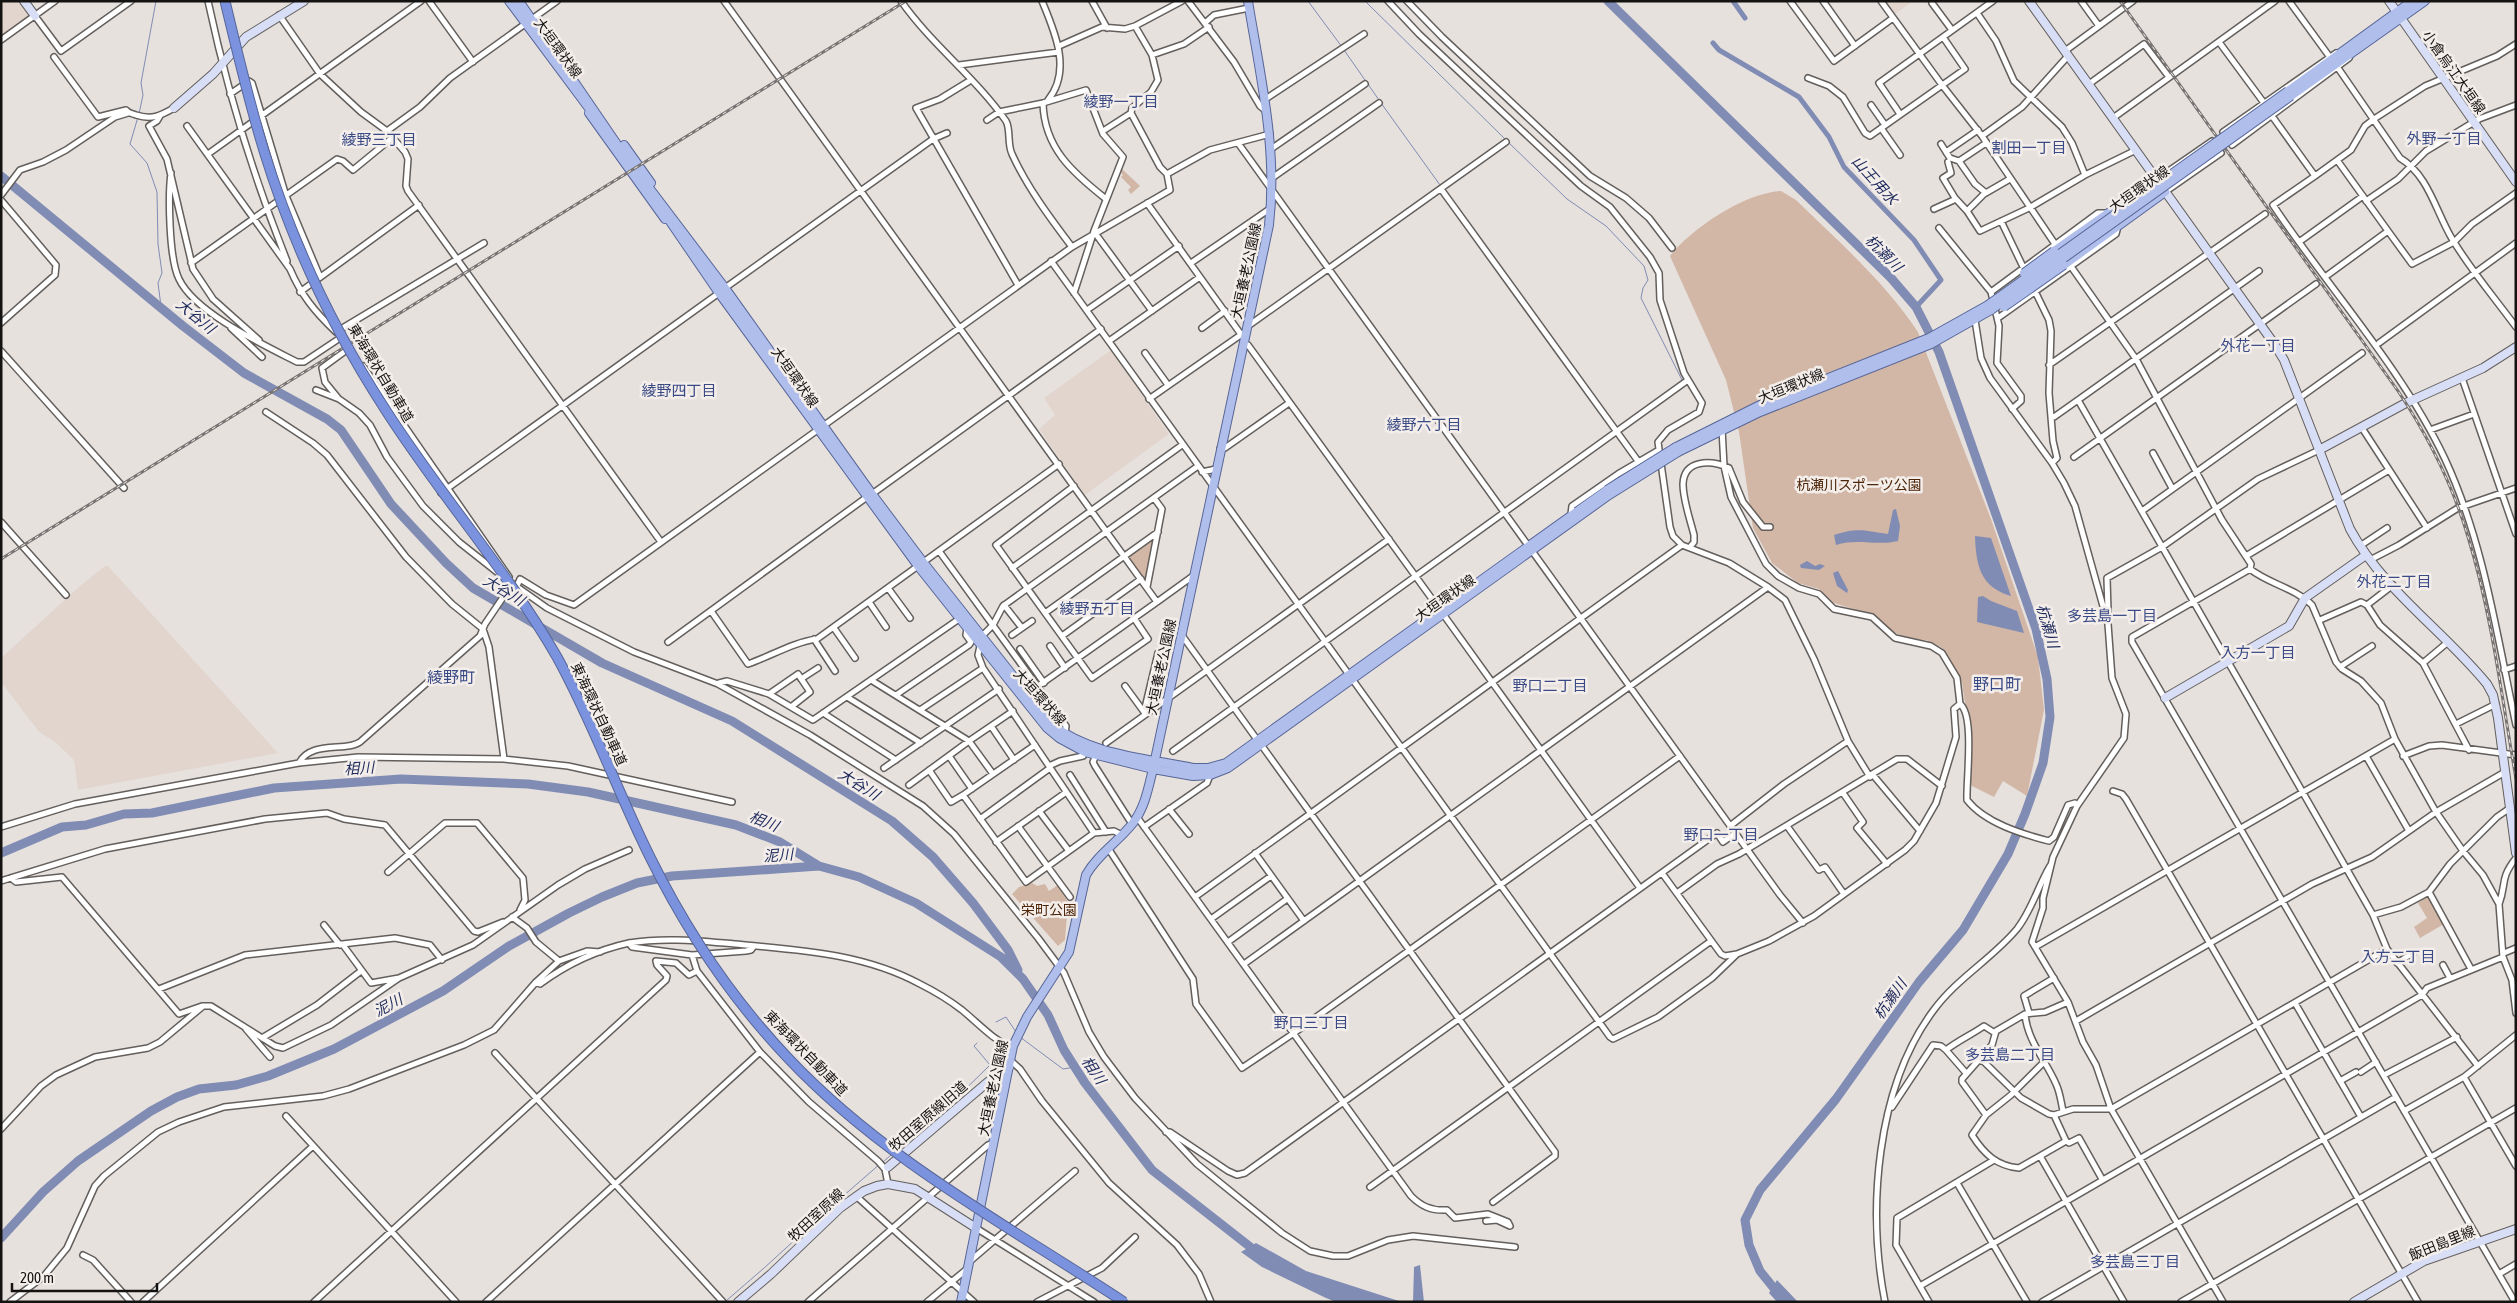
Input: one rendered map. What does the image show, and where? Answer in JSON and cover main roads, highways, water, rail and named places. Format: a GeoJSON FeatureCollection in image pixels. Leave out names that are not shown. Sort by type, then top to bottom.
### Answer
{"type":"FeatureCollection","features":[{"type":"Feature","properties":{"kind":"highway","name":"東海環状自動車道"},"geometry":{"type":"LineString","coordinates":[[225,1],[253,116],[277,190],[305,261],[337,328],[385,410],[501,571],[549,644],[584,710],[635,825],[666,889],[719,974],[744,1008],[790,1060],[865,1130],[948,1189],[1124,1302]]}},
{"type":"Feature","properties":{"kind":"main road","name":"大垣環状線"},"geometry":{"type":"LineString","coordinates":[[509,1],[528,22],[870,496],[1048,728],[1071,745],[1096,755],[1153,769],[1193,776],[1210,775],[1228,768],[1529,549],[1608,493],[1677,449],[1725,426],[1931,344],[1992,310],[2399,15],[2425,1]]}},
{"type":"Feature","properties":{"kind":"main road","name":"大垣環状線"},"geometry":{"type":"LineString","coordinates":[[519,1],[528,22]]}},
{"type":"Feature","properties":{"kind":"main road","name":"大垣環状線"},"geometry":{"type":"LineString","coordinates":[[2399,15],[2412,1]]}},
{"type":"Feature","properties":{"kind":"main road","name":"大垣養老公園線"},"geometry":{"type":"LineString","coordinates":[[960,1302],[1013,1048],[1027,1018],[1069,952],[1075,934],[1086,875],[1092,864],[1122,834],[1143,807],[1155,760],[1271,208],[1270,134],[1248,5]]}},
{"type":"Feature","properties":{"kind":"main road"},"geometry":{"type":"LineString","coordinates":[[589,106],[642,170],[673,222]]}},
{"type":"Feature","properties":{"kind":"main road"},"geometry":{"type":"LineString","coordinates":[[1992,310],[2056,247],[2157,179]]}},
{"type":"Feature","properties":{"kind":"main road"},"geometry":{"type":"LineString","coordinates":[[1992,310],[2068,266],[2165,192]]}},
{"type":"Feature","properties":{"kind":"main road","name":"大垣環状線"},"geometry":{"type":"LineString","coordinates":[[1529,549],[1571,514],[1608,493]]}},
{"type":"Feature","properties":{"kind":"main road","name":"大垣環状線"},"geometry":{"type":"LineString","coordinates":[[921,564],[967,629],[1027,694],[1051,724],[1064,734],[1100,749],[1193,768],[1208,768],[1226,763],[1260,743]]}},
{"type":"Feature","properties":{"kind":"water"},"geometry":{"type":"Polygon","coordinates":[[[1896,509],[1900,526],[1898,541],[1882,543],[1852,542],[1836,545],[1834,535],[1850,531],[1861,530],[1888,534],[1893,510],[1896,509]]]}},
{"type":"Feature","properties":{"kind":"water"},"geometry":{"type":"Polygon","coordinates":[[[1975,536],[1991,538],[2011,596],[1992,587],[1986,581],[1979,565],[1975,536]]]}},
{"type":"Feature","properties":{"kind":"water"},"geometry":{"type":"Polygon","coordinates":[[[1807,561],[1815,566],[1820,564],[1825,566],[1819,570],[1801,568],[1800,565],[1807,561]]]}},
{"type":"Feature","properties":{"kind":"water"},"geometry":{"type":"Polygon","coordinates":[[[1838,571],[1848,590],[1847,593],[1837,586],[1833,573],[1838,571]]]}},
{"type":"Feature","properties":{"kind":"water"},"geometry":{"type":"Polygon","coordinates":[[[1983,596],[2017,611],[2024,633],[1977,622],[1978,597],[1983,596]]]}},
{"type":"Feature","properties":{"kind":"water"},"geometry":{"type":"Polygon","coordinates":[[[1256,1243],[1306,1271],[1402,1302],[1336,1302],[1326,1298],[1262,1267],[1241,1252],[1256,1243]]]}},
{"type":"Feature","properties":{"kind":"water"},"geometry":{"type":"Polygon","coordinates":[[[1420,1265],[1424,1302],[1413,1302],[1414,1267],[1420,1265]]]}},
{"type":"Feature","properties":{"kind":"water"},"geometry":{"type":"Polygon","coordinates":[[[1777,1280],[1798,1302],[1777,1302],[1769,1293],[1777,1280]]]}},
{"type":"Feature","properties":{"kind":"waterway"},"geometry":{"type":"LineString","coordinates":[[139,114],[143,95],[141,83],[156,1]]}},
{"type":"Feature","properties":{"kind":"waterway"},"geometry":{"type":"LineString","coordinates":[[1308,1],[1342,47]]}},
{"type":"Feature","properties":{"kind":"waterway"},"geometry":{"type":"LineString","coordinates":[[1365,1],[1505,139]]}},
{"type":"Feature","properties":{"kind":"waterway","name":"杭瀬川"},"geometry":{"type":"LineString","coordinates":[[1608,1],[1891,278],[1916,307],[1939,352],[2036,629],[2047,679],[2050,717],[2043,763],[2025,814],[2008,854],[1963,930],[1919,982],[1836,1099],[1760,1190],[1745,1220],[1749,1245],[1760,1271],[1785,1302]]}},
{"type":"Feature","properties":{"kind":"waterway","name":"山王用水"},"geometry":{"type":"LineString","coordinates":[[1733,1],[1745,18]]}},
{"type":"Feature","properties":{"kind":"waterway","name":"山王用水"},"geometry":{"type":"LineString","coordinates":[[1713,43],[1719,50],[1799,97],[1829,137],[1844,167],[1914,240],[1941,280],[1916,307]]}},
{"type":"Feature","properties":{"kind":"waterway"},"geometry":{"type":"LineString","coordinates":[[1344,50],[1379,100]]}},
{"type":"Feature","properties":{"kind":"waterway"},"geometry":{"type":"LineString","coordinates":[[1381,103],[1440,185]]}},
{"type":"Feature","properties":{"kind":"waterway"},"geometry":{"type":"LineString","coordinates":[[138,117],[130,144],[147,163],[157,192],[158,244],[162,273],[158,283],[161,306]]}},
{"type":"Feature","properties":{"kind":"waterway"},"geometry":{"type":"LineString","coordinates":[[1508,142],[1567,199],[1606,226],[1644,266],[1648,280],[1643,288],[1641,298],[1683,382]]}},
{"type":"Feature","properties":{"kind":"waterway","name":"大谷川"},"geometry":{"type":"LineString","coordinates":[[1,176],[183,326],[244,373],[327,419],[341,430],[391,504],[446,563],[473,588],[602,663],[732,721],[892,821],[933,857],[973,903],[1008,950],[1018,970]]}},
{"type":"Feature","properties":{"kind":"waterway","name":"相川"},"geometry":{"type":"LineString","coordinates":[[1,853],[62,827],[86,825],[124,814],[152,813],[274,788],[401,779],[528,784],[588,792],[736,825],[780,842],[819,866],[859,877],[916,903],[1001,957],[1023,979],[1048,1015],[1064,1050],[1085,1083],[1152,1170],[1258,1253]]}},
{"type":"Feature","properties":{"kind":"waterway","name":"泥川"},"geometry":{"type":"LineString","coordinates":[[1,1238],[43,1192],[78,1161],[151,1111],[177,1097],[199,1089],[236,1085],[268,1076],[334,1049],[443,991],[509,946],[602,897],[637,883],[672,876],[819,866]]}},
{"type":"Feature","properties":{"kind":"waterway"},"geometry":{"type":"LineString","coordinates":[[996,1022],[1006,1017],[1016,1032]]}},
{"type":"Feature","properties":{"kind":"waterway"},"geometry":{"type":"LineString","coordinates":[[1020,1037],[1063,1069],[1075,1067]]}},
{"type":"Feature","properties":{"kind":"waterway"},"geometry":{"type":"LineString","coordinates":[[898,1149],[937,1117],[990,1065],[974,1046],[977,1043]]}},
{"type":"Feature","properties":{"kind":"waterway"},"geometry":{"type":"LineString","coordinates":[[883,1162],[891,1155]]}},
{"type":"Feature","properties":{"kind":"waterway"},"geometry":{"type":"LineString","coordinates":[[726,1301],[880,1164]]}},
{"type":"Feature","properties":{"kind":"railway"},"geometry":{"type":"LineString","coordinates":[[1,559],[906,1]]}},
{"type":"Feature","properties":{"kind":"railway"},"geometry":{"type":"LineString","coordinates":[[2120,1],[2398,391],[2439,462],[2462,518],[2484,596],[2516,779]]}},
{"type":"Feature","properties":{"kind":"district","name":"綾野一丁目"},"geometry":{"type":"Point","coordinates":[1121,101]}},
{"type":"Feature","properties":{"kind":"district","name":"外野一丁目"},"geometry":{"type":"Point","coordinates":[2444,138]}},
{"type":"Feature","properties":{"kind":"district","name":"綾野三丁目"},"geometry":{"type":"Point","coordinates":[379,139]}},
{"type":"Feature","properties":{"kind":"district","name":"割田一丁目"},"geometry":{"type":"Point","coordinates":[2029,147]}},
{"type":"Feature","properties":{"kind":"district","name":"外花一丁目"},"geometry":{"type":"Point","coordinates":[2258,345]}},
{"type":"Feature","properties":{"kind":"district","name":"綾野四丁目"},"geometry":{"type":"Point","coordinates":[679,390]}},
{"type":"Feature","properties":{"kind":"district","name":"綾野六丁目"},"geometry":{"type":"Point","coordinates":[1424,424]}},
{"type":"Feature","properties":{"kind":"district","name":"外花二丁目"},"geometry":{"type":"Point","coordinates":[2394,581]}},
{"type":"Feature","properties":{"kind":"district","name":"綾野五丁目"},"geometry":{"type":"Point","coordinates":[1097,608]}},
{"type":"Feature","properties":{"kind":"district","name":"多芸島一丁目"},"geometry":{"type":"Point","coordinates":[2112,615]}},
{"type":"Feature","properties":{"kind":"district","name":"入方一丁目"},"geometry":{"type":"Point","coordinates":[2258,652]}},
{"type":"Feature","properties":{"kind":"district","name":"綾野町"},"geometry":{"type":"Point","coordinates":[451,677]}},
{"type":"Feature","properties":{"kind":"district","name":"野口町"},"geometry":{"type":"Point","coordinates":[1997,684]}},
{"type":"Feature","properties":{"kind":"district","name":"野口二丁目"},"geometry":{"type":"Point","coordinates":[1550,685]}},
{"type":"Feature","properties":{"kind":"district","name":"野口一丁目"},"geometry":{"type":"Point","coordinates":[1721,834]}},
{"type":"Feature","properties":{"kind":"district","name":"入方二丁目"},"geometry":{"type":"Point","coordinates":[2398,956]}},
{"type":"Feature","properties":{"kind":"district","name":"野口三丁目"},"geometry":{"type":"Point","coordinates":[1311,1022]}},
{"type":"Feature","properties":{"kind":"district","name":"多芸島二丁目"},"geometry":{"type":"Point","coordinates":[2010,1054]}},
{"type":"Feature","properties":{"kind":"district","name":"多芸島三丁目"},"geometry":{"type":"Point","coordinates":[2135,1261]}},
{"type":"Feature","properties":{"kind":"park label","name":"杭瀬川スポーツ公園"},"geometry":{"type":"Point","coordinates":[1859,485]}},
{"type":"Feature","properties":{"kind":"park label","name":"栄町公園"},"geometry":{"type":"Point","coordinates":[1049,910]}}]}
